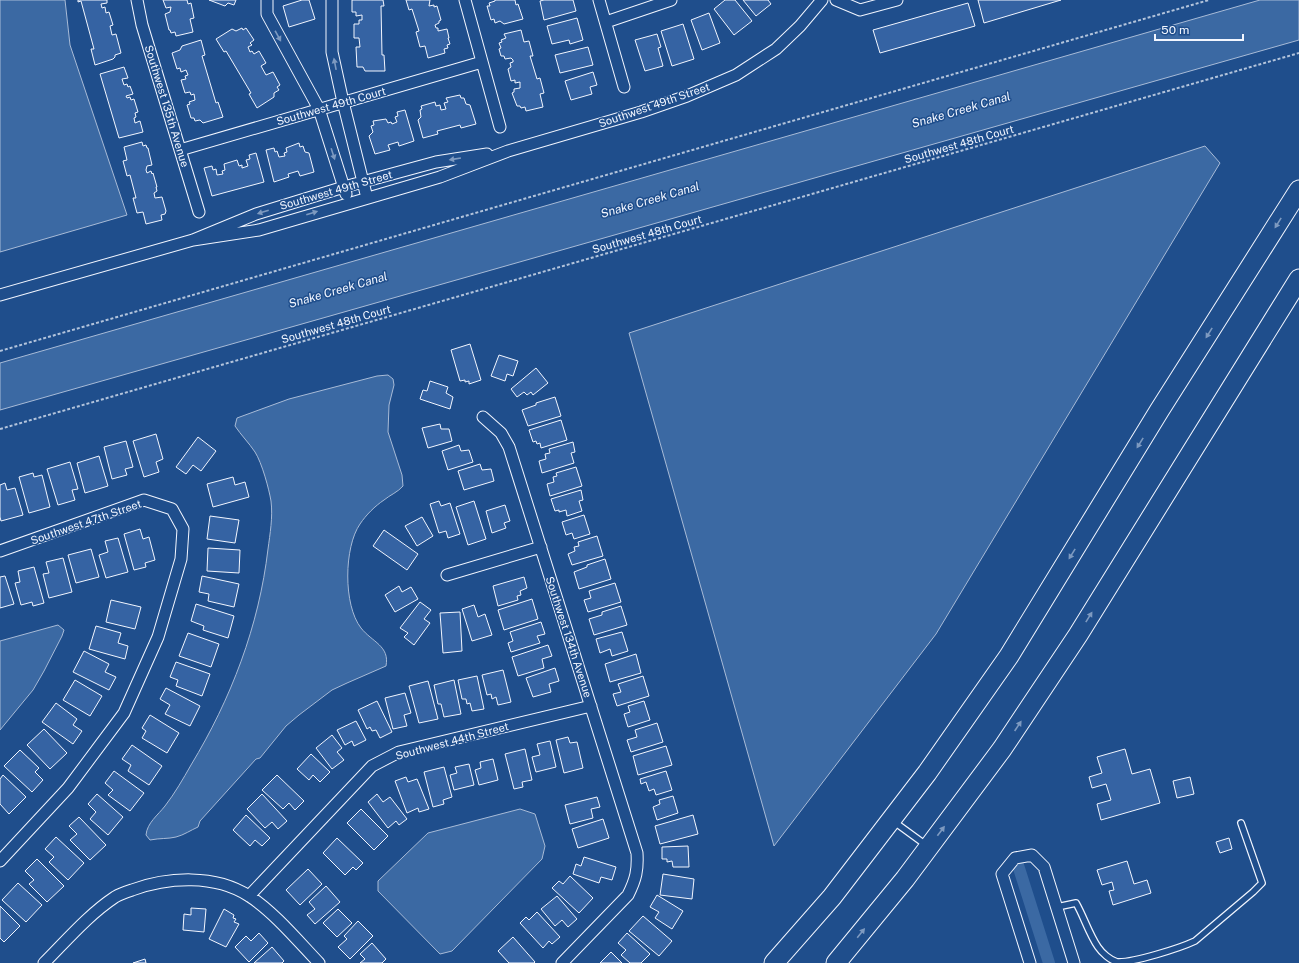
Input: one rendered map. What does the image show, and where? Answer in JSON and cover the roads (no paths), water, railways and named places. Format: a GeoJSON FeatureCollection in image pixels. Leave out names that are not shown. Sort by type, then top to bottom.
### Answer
{"type":"FeatureCollection","features":[{"type":"Feature","properties":{"kind":"highway"},"geometry":{"type":"LineString","coordinates":[[774,963],[832,897],[927,772],[1009,656],[1159,412],[1299,190]]}},
{"type":"Feature","properties":{"kind":"highway"},"geometry":{"type":"LineString","coordinates":[[836,963],[906,879],[1002,749],[1078,635],[1299,279]]}},
{"type":"Feature","properties":{"kind":"street","name":"Southwest 135th Avenue"},"geometry":{"type":"LineString","coordinates":[[137,0],[142,25],[199,212]]}},
{"type":"Feature","properties":{"kind":"street"},"geometry":{"type":"LineString","coordinates":[[267,0],[267,14],[318,109],[348,203]]}},
{"type":"Feature","properties":{"kind":"street"},"geometry":{"type":"LineString","coordinates":[[332,0],[332,52],[342,102],[367,198]]}},
{"type":"Feature","properties":{"kind":"street"},"geometry":{"type":"LineString","coordinates":[[465,0],[500,127]]}},
{"type":"Feature","properties":{"kind":"street"},"geometry":{"type":"LineString","coordinates":[[599,0],[624,86]]}},
{"type":"Feature","properties":{"kind":"street"},"geometry":{"type":"LineString","coordinates":[[606,22],[671,0]]}},
{"type":"Feature","properties":{"kind":"street","name":"Southwest 49th Street"},"geometry":{"type":"LineString","coordinates":[[193,240],[259,230],[440,177],[508,151],[688,96],[736,75],[776,49],[800,26],[822,0]]}},
{"type":"Feature","properties":{"kind":"street"},"geometry":{"type":"LineString","coordinates":[[836,0],[860,10],[897,0]]}},
{"type":"Feature","properties":{"kind":"street","name":"Southwest 49th Court"},"geometry":{"type":"LineString","coordinates":[[180,150],[482,62]]}},
{"type":"Feature","properties":{"kind":"street","name":"Southwest 49th Street"},"geometry":{"type":"LineString","coordinates":[[0,295],[193,240],[256,214],[363,182],[436,162],[508,151]]}},
{"type":"Feature","properties":{"kind":"street","name":"Southwest 134th Avenue"},"geometry":{"type":"LineString","coordinates":[[483,416],[501,433],[508,447],[637,853],[638,866],[635,881],[628,894],[562,963]]}},
{"type":"Feature","properties":{"kind":"street","name":"Southwest 47th Street"},"geometry":{"type":"LineString","coordinates":[[0,551],[144,500],[172,509],[183,529],[181,559],[158,637],[124,713],[68,788],[0,861]]}},
{"type":"Feature","properties":{"kind":"street"},"geometry":{"type":"LineString","coordinates":[[447,575],[540,547]]}},
{"type":"Feature","properties":{"kind":"street","name":"Southwest 44th Street"},"geometry":{"type":"LineString","coordinates":[[249,896],[372,766],[399,752],[591,706]]}},
{"type":"Feature","properties":{"kind":"street"},"geometry":{"type":"LineString","coordinates":[[1030,963],[1002,874],[1015,858],[1032,855],[1044,867],[1074,963]]}},
{"type":"Feature","properties":{"kind":"street"},"geometry":{"type":"LineString","coordinates":[[44,963],[93,914],[116,896],[148,885],[175,880],[206,880],[231,888],[249,896],[271,913],[319,963]]}},
{"type":"Feature","properties":{"kind":"lane"},"geometry":{"type":"LineString","coordinates":[[891,819],[929,847]]}},
{"type":"Feature","properties":{"kind":"lane"},"geometry":{"type":"LineString","coordinates":[[1057,907],[1076,903],[1098,947],[1104,954],[1118,962],[1132,961],[1186,946],[1195,941],[1262,883],[1241,822]]}},
{"type":"Feature","properties":{"kind":"water"},"geometry":{"type":"Polygon","coordinates":[[[0,0],[65,0],[70,45],[127,215],[0,252],[0,0]]]}},
{"type":"Feature","properties":{"kind":"water","name":"Snake Creek Canal"},"geometry":{"type":"Polygon","coordinates":[[[1260,0],[1299,0],[1299,40],[0,410],[0,363],[1260,0]]]}},
{"type":"Feature","properties":{"kind":"water"},"geometry":{"type":"Polygon","coordinates":[[[1205,146],[1220,163],[936,634],[774,846],[629,333],[1205,146]]]}},
{"type":"Feature","properties":{"kind":"water"},"geometry":{"type":"Polygon","coordinates":[[[388,375],[393,379],[394,385],[389,405],[388,432],[402,475],[403,486],[374,508],[360,524],[351,547],[348,576],[351,605],[355,618],[365,633],[383,649],[387,659],[386,666],[332,690],[286,726],[260,758],[256,759],[200,821],[198,827],[176,837],[150,840],[146,835],[148,827],[169,801],[182,781],[219,714],[231,688],[250,634],[264,578],[271,525],[271,501],[265,476],[258,457],[235,426],[237,418],[289,399],[377,376],[388,375]]]}},
{"type":"Feature","properties":{"kind":"water"},"geometry":{"type":"Polygon","coordinates":[[[58,625],[64,630],[44,671],[33,690],[0,730],[0,641],[58,625]]]}},
{"type":"Feature","properties":{"kind":"water"},"geometry":{"type":"Polygon","coordinates":[[[520,809],[535,814],[545,846],[542,859],[452,951],[440,954],[378,891],[378,881],[428,833],[520,809]]]}},
{"type":"Feature","properties":{"kind":"waterway"},"geometry":{"type":"LineString","coordinates":[[1018,865],[1049,963]]}}]}
